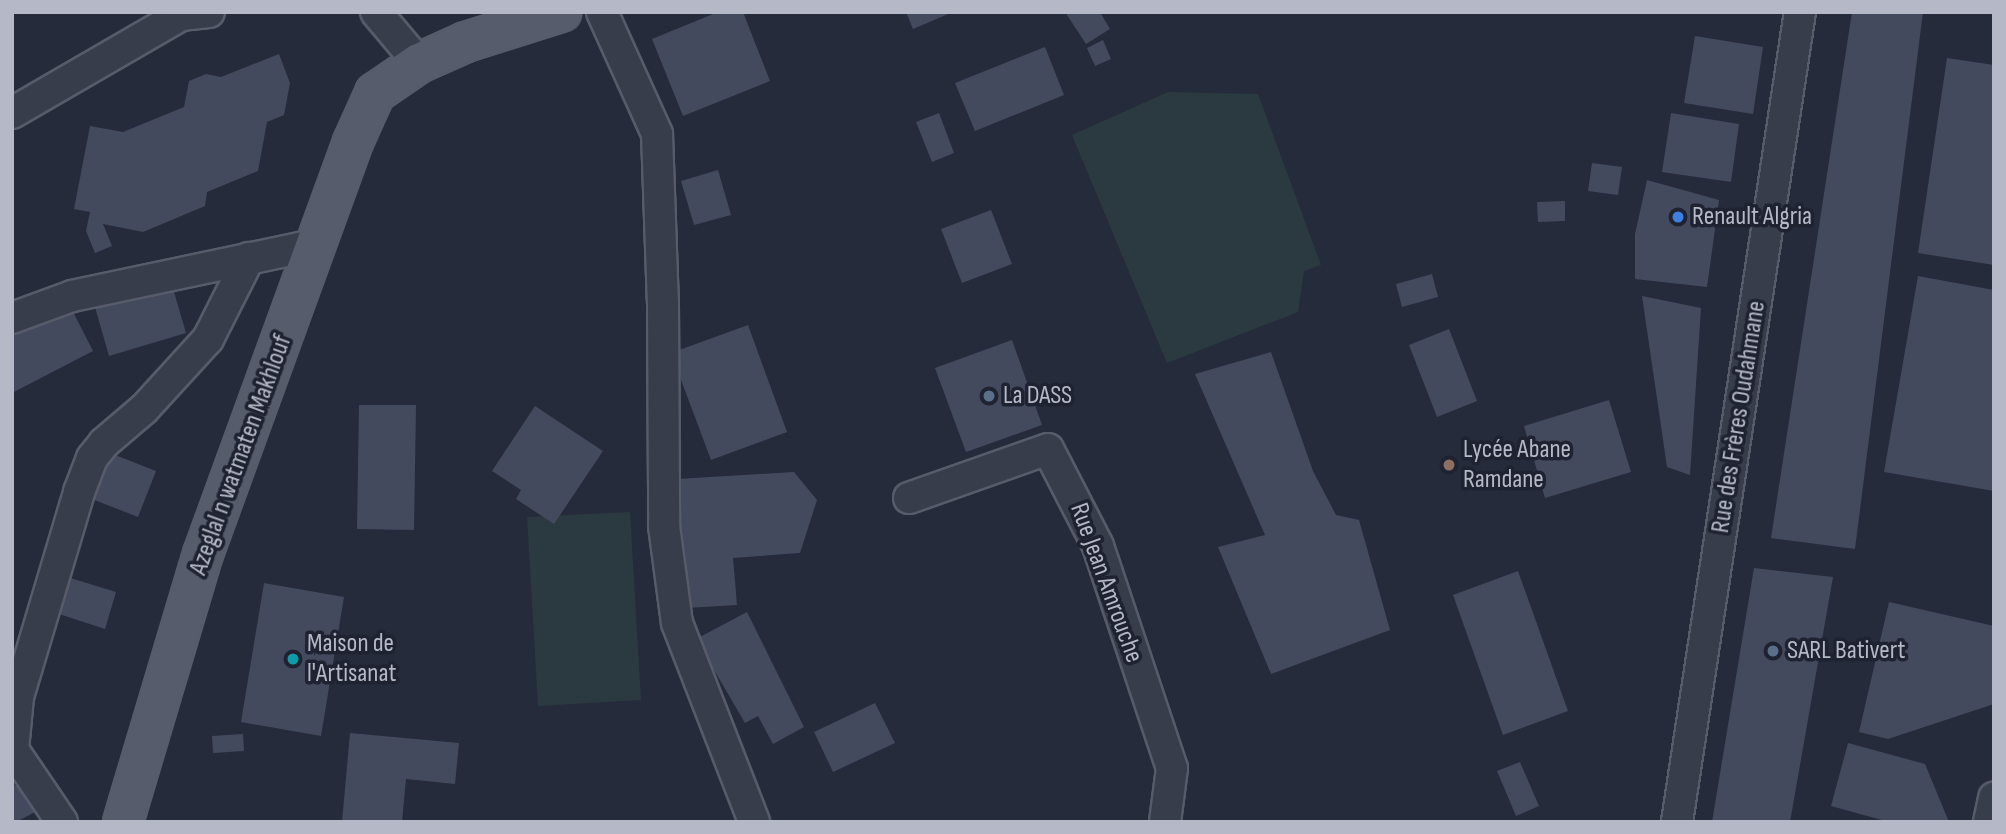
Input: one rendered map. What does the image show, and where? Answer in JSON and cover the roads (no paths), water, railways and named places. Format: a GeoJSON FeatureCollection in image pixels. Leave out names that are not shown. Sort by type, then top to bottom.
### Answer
{"type":"FeatureCollection","features":[{"type":"Feature","properties":{"kind":"main road"},"geometry":{"type":"LineString","coordinates":[[419,63],[466,42],[561,12]]}},
{"type":"Feature","properties":{"kind":"main road","name":"Azeglal n watmaten Makhlouf"},"geometry":{"type":"LineString","coordinates":[[122,822],[203,554],[353,142],[375,93],[419,63]]}},
{"type":"Feature","properties":{"kind":"street"},"geometry":{"type":"LineString","coordinates":[[12,113],[181,15],[209,12]]}},
{"type":"Feature","properties":{"kind":"street"},"geometry":{"type":"LineString","coordinates":[[376,12],[419,63]]}},
{"type":"Feature","properties":{"kind":"street"},"geometry":{"type":"LineString","coordinates":[[602,12],[657,134],[663,302],[664,526],[677,622],[754,822]]}},
{"type":"Feature","properties":{"kind":"street","name":"Rue des Frères Oudahmane"},"geometry":{"type":"LineString","coordinates":[[1677,822],[1800,12]]}},
{"type":"Feature","properties":{"kind":"street"},"geometry":{"type":"LineString","coordinates":[[12,318],[72,296],[318,244]]}},
{"type":"Feature","properties":{"kind":"street"},"geometry":{"type":"LineString","coordinates":[[62,822],[13,750],[18,698],[79,492],[92,458],[104,443],[144,409],[208,339],[249,258]]}},
{"type":"Feature","properties":{"kind":"street","name":"Rue Jean Amrouche"},"geometry":{"type":"LineString","coordinates":[[909,498],[1048,449],[1098,546],[1172,768],[1165,822]]}},
{"type":"Feature","properties":{"kind":"street"},"geometry":{"type":"LineString","coordinates":[[1989,822],[1994,798]]}},
{"type":"Feature","properties":{"kind":"place","name":"Renault Algria"},"geometry":{"type":"Point","coordinates":[1678,217]}},
{"type":"Feature","properties":{"kind":"place","name":"La DASS"},"geometry":{"type":"Point","coordinates":[989,396]}},
{"type":"Feature","properties":{"kind":"place","name":"Lycée Abane Ramdane"},"geometry":{"type":"Point","coordinates":[1449,465]}},
{"type":"Feature","properties":{"kind":"place","name":"SARL Bativert"},"geometry":{"type":"Point","coordinates":[1773,651]}},
{"type":"Feature","properties":{"kind":"place","name":"Maison de l'Artisanat"},"geometry":{"type":"Point","coordinates":[293,659]}}]}
